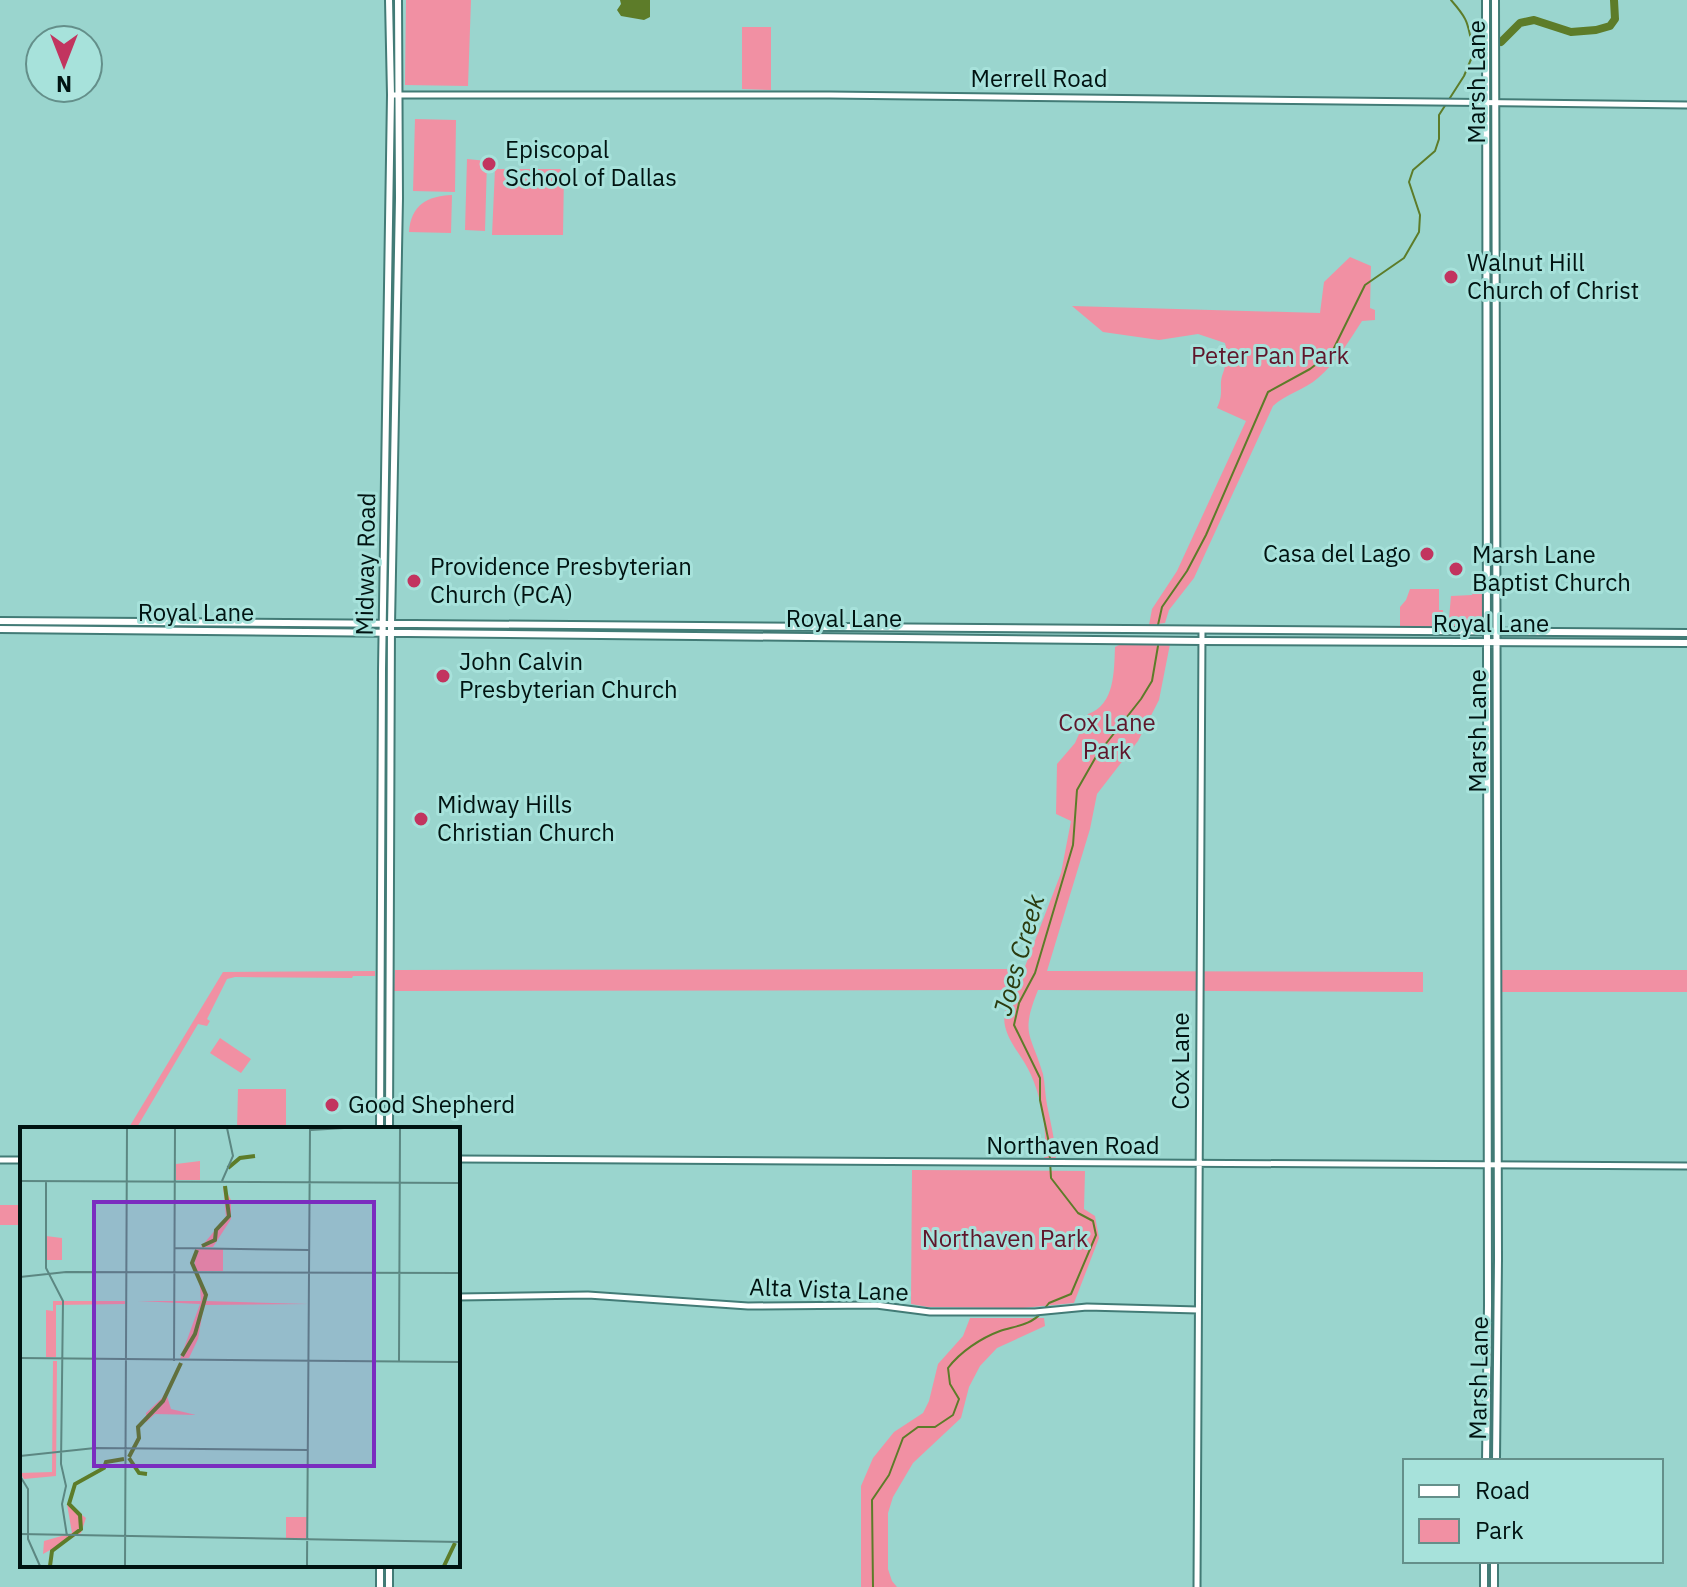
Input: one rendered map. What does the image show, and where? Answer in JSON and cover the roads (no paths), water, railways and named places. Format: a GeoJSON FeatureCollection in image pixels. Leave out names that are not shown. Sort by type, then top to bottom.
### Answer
{"type":"FeatureCollection","features":[{"type":"Feature","properties":{"kind":"main road","name":"Midway Road"},"geometry":{"type":"LineString","coordinates":[[389,0],[395,95]]}},
{"type":"Feature","properties":{"kind":"main road","name":"Midway Road"},"geometry":{"type":"LineString","coordinates":[[389,1127],[387,624],[398,0]]}},
{"type":"Feature","properties":{"kind":"main road","name":"Marsh Lane"},"geometry":{"type":"LineString","coordinates":[[1486,0],[1486,1459]]}},
{"type":"Feature","properties":{"kind":"main road","name":"Marsh Lane"},"geometry":{"type":"LineString","coordinates":[[1495,0],[1496,1459]]}},
{"type":"Feature","properties":{"kind":"main road"},"geometry":{"type":"LineString","coordinates":[[1485,543],[1496,543]]}},
{"type":"Feature","properties":{"kind":"main road","name":"Royal Lane"},"geometry":{"type":"LineString","coordinates":[[0,621],[14,625],[455,635],[1687,643]]}},
{"type":"Feature","properties":{"kind":"main road","name":"Royal Lane"},"geometry":{"type":"LineString","coordinates":[[0,629],[14,625],[387,624],[1687,633]]}},
{"type":"Feature","properties":{"kind":"main road"},"geometry":{"type":"LineString","coordinates":[[455,626],[455,635]]}},
{"type":"Feature","properties":{"kind":"main road"},"geometry":{"type":"LineString","coordinates":[[1270,640],[1271,631]]}},
{"type":"Feature","properties":{"kind":"main road","name":"Midway Road"},"geometry":{"type":"LineString","coordinates":[[380,1127],[387,633]]}},
{"type":"Feature","properties":{"kind":"main road"},"geometry":{"type":"LineString","coordinates":[[1381,642],[1382,633]]}},
{"type":"Feature","properties":{"kind":"main road"},"geometry":{"type":"LineString","coordinates":[[1484,1563],[1484,1587]]}},
{"type":"Feature","properties":{"kind":"main road"},"geometry":{"type":"LineString","coordinates":[[1494,1563],[1494,1587]]}},
{"type":"Feature","properties":{"kind":"street","name":"Merrell Road"},"geometry":{"type":"LineString","coordinates":[[395,95],[841,95],[1687,105]]}},
{"type":"Feature","properties":{"kind":"street","name":"Cox Lane"},"geometry":{"type":"LineString","coordinates":[[1197,1587],[1202,631]]}},
{"type":"Feature","properties":{"kind":"street","name":"Northaven Road"},"geometry":{"type":"LineString","coordinates":[[460,1159],[1687,1166]]}},
{"type":"Feature","properties":{"kind":"street","name":"Alta Vista Lane"},"geometry":{"type":"LineString","coordinates":[[460,1297],[588,1295],[748,1306],[876,1305],[930,1312],[1035,1312],[1087,1307],[1198,1310]]}},
{"type":"Feature","properties":{"kind":"waterway"},"geometry":{"type":"LineString","coordinates":[[1451,0],[1465,20],[1474,51]]}},
{"type":"Feature","properties":{"kind":"waterway","name":"Joes Creek"},"geometry":{"type":"LineString","coordinates":[[1501,42],[1520,23],[1534,20],[1571,32],[1610,26],[1615,19],[1614,0]]}},
{"type":"Feature","properties":{"kind":"waterway","name":"Joes Creek"},"geometry":{"type":"LineString","coordinates":[[1158,625],[1162,607],[1187,571],[1206,535],[1268,392],[1310,369],[1332,352],[1365,285],[1404,258],[1419,232],[1420,215],[1409,182],[1413,170],[1435,151],[1439,139],[1439,115],[1464,76],[1474,52],[1480,49]]}},
{"type":"Feature","properties":{"kind":"waterway","name":"Joes Creek"},"geometry":{"type":"LineString","coordinates":[[1045,1308],[1049,1303],[1071,1294],[1096,1235],[1093,1221],[1078,1213],[1051,1178],[1049,1143],[1040,1100],[1040,1078],[1014,1025],[1019,1003],[1035,973],[1073,845],[1077,790],[1097,755],[1152,681],[1158,646]]}},
{"type":"Feature","properties":{"kind":"waterway","name":"Joes Creek"},"geometry":{"type":"LineString","coordinates":[[873,1587],[872,1500],[889,1475],[903,1438],[918,1427],[935,1427],[953,1415],[959,1399],[950,1384],[948,1368],[959,1356],[986,1337],[1028,1323],[1041,1313]]}},
{"type":"Feature","properties":{"kind":"place","name":"Episcopal School of Dallas"},"geometry":{"type":"Point","coordinates":[489,164]}},
{"type":"Feature","properties":{"kind":"place","name":"Walnut Hill Church of Christ"},"geometry":{"type":"Point","coordinates":[1451,277]}},
{"type":"Feature","properties":{"kind":"place","name":"Casa del Lago"},"geometry":{"type":"Point","coordinates":[1427,554]}},
{"type":"Feature","properties":{"kind":"place","name":"Marsh Lane Baptist Church"},"geometry":{"type":"Point","coordinates":[1456,569]}},
{"type":"Feature","properties":{"kind":"place","name":"Providence Presbyterian Church (PCA)"},"geometry":{"type":"Point","coordinates":[414,581]}},
{"type":"Feature","properties":{"kind":"place","name":"John Calvin Presbyterian Church"},"geometry":{"type":"Point","coordinates":[443,676]}},
{"type":"Feature","properties":{"kind":"place","name":"Midway Hills Christian Church"},"geometry":{"type":"Point","coordinates":[421,819]}},
{"type":"Feature","properties":{"kind":"place","name":"Good Shepherd"},"geometry":{"type":"Point","coordinates":[332,1105]}},
{"type":"Feature","properties":{"kind":"park label","name":"Peter Pan Park"},"geometry":{"type":"Point","coordinates":[1270,356]}},
{"type":"Feature","properties":{"kind":"park label","name":"Cox Lane Park"},"geometry":{"type":"Point","coordinates":[1107,737]}},
{"type":"Feature","properties":{"kind":"park label","name":"Northaven Park"},"geometry":{"type":"Point","coordinates":[1005,1239]}}]}
